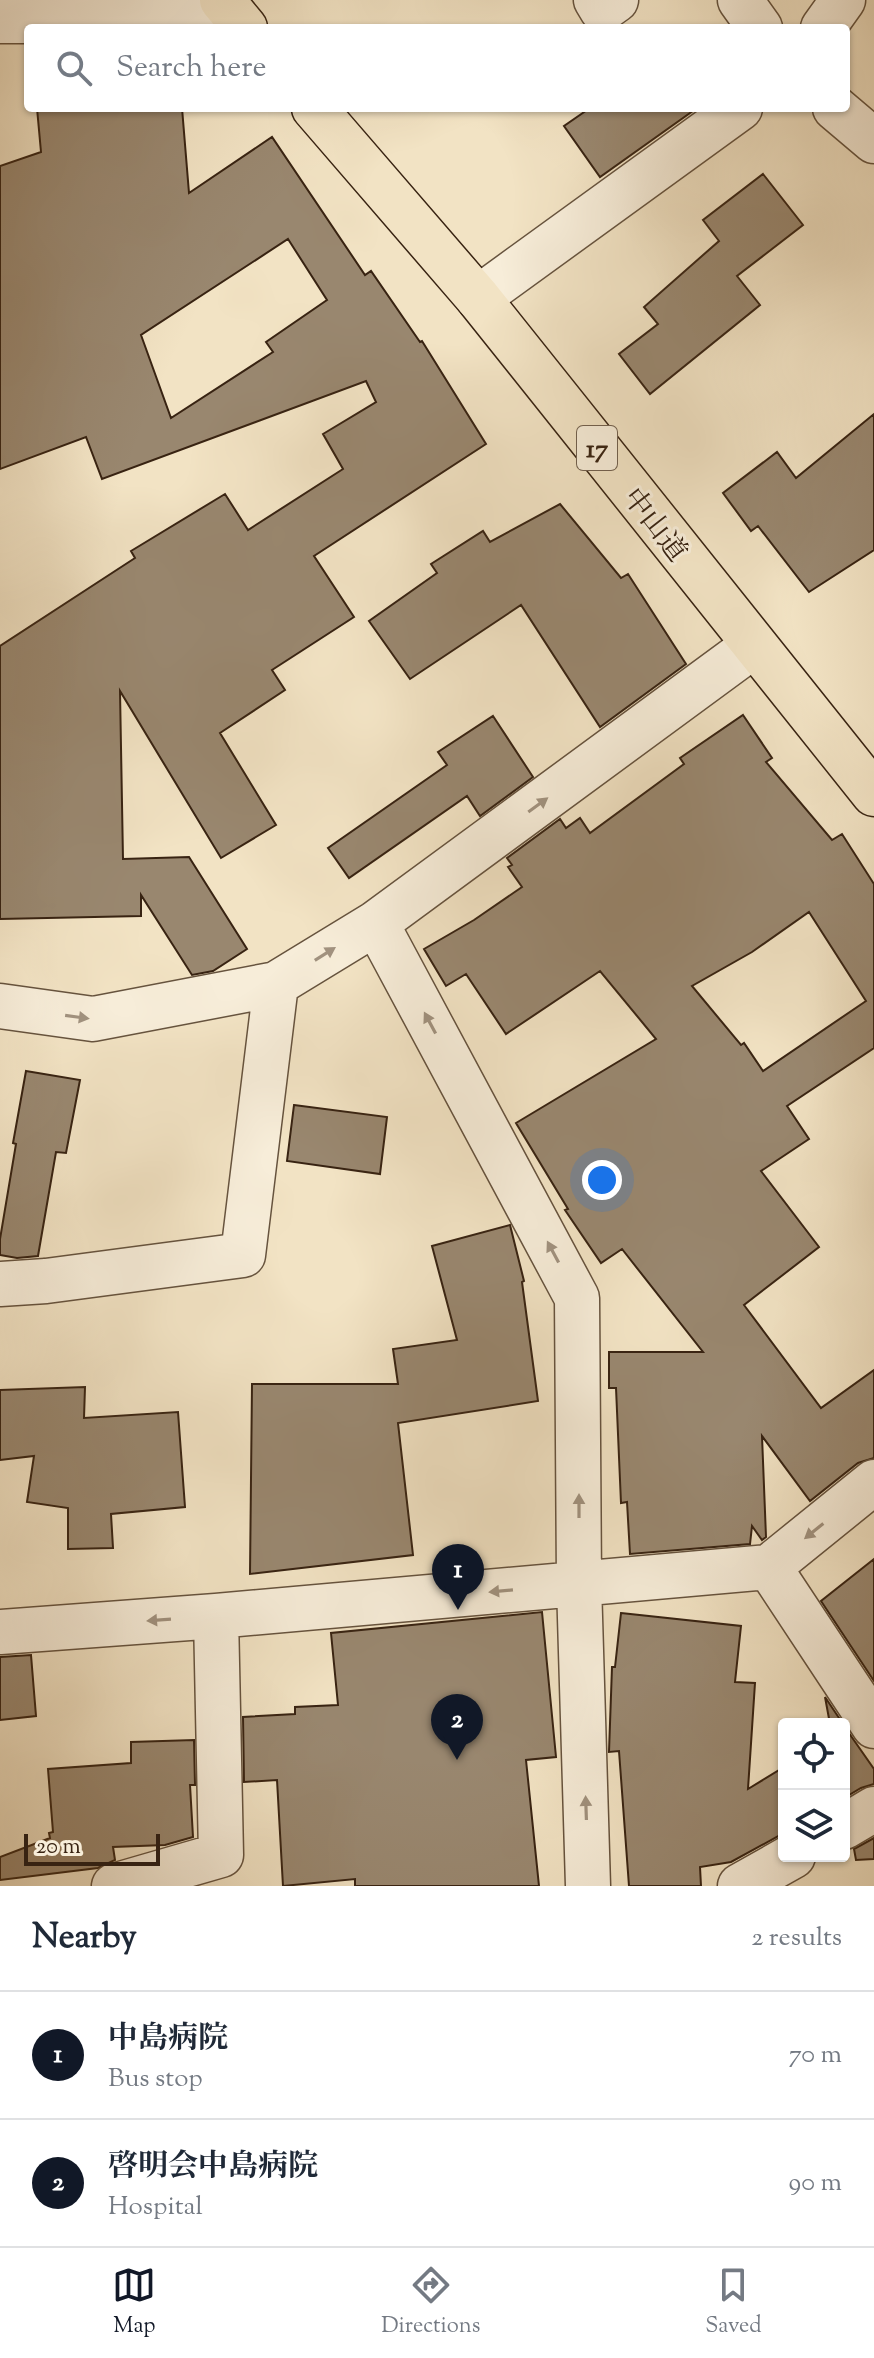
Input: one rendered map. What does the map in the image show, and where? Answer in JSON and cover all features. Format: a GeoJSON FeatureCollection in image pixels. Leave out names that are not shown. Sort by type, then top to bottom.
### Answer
{"type":"FeatureCollection","features":[{"type":"Feature","properties":{"kind":"highway","name":"中山道"},"geometry":{"type":"LineString","coordinates":[[317,112],[478,298],[874,794]]}},
{"type":"Feature","properties":{"kind":"street"},"geometry":{"type":"LineString","coordinates":[[596,0],[602,10],[616,0]]}},
{"type":"Feature","properties":{"kind":"street"},"geometry":{"type":"LineString","coordinates":[[740,0],[757,24]]}},
{"type":"Feature","properties":{"kind":"street"},"geometry":{"type":"LineString","coordinates":[[826,24],[843,0]]}},
{"type":"Feature","properties":{"kind":"street"},"geometry":{"type":"LineString","coordinates":[[0,21],[235,16]]}},
{"type":"Feature","properties":{"kind":"street"},"geometry":{"type":"LineString","coordinates":[[478,298],[734,112]]}},
{"type":"Feature","properties":{"kind":"street"},"geometry":{"type":"LineString","coordinates":[[840,112],[874,141]]}},
{"type":"Feature","properties":{"kind":"street"},"geometry":{"type":"LineString","coordinates":[[0,1006],[93,1019],[276,984],[376,923],[753,646]]}},
{"type":"Feature","properties":{"kind":"street"},"geometry":{"type":"LineString","coordinates":[[376,923],[577,1298],[579,1584],[588,1886]]}},
{"type":"Feature","properties":{"kind":"street"},"geometry":{"type":"LineString","coordinates":[[0,1284],[46,1281],[243,1255],[276,984]]}},
{"type":"Feature","properties":{"kind":"street"},"geometry":{"type":"LineString","coordinates":[[0,1632],[769,1567],[874,1482]]}},
{"type":"Feature","properties":{"kind":"street"},"geometry":{"type":"LineString","coordinates":[[769,1567],[874,1726]]}},
{"type":"Feature","properties":{"kind":"street"},"geometry":{"type":"LineString","coordinates":[[114,1886],[221,1855],[216,1616]]}},
{"type":"Feature","properties":{"kind":"street"},"geometry":{"type":"LineString","coordinates":[[850,1823],[874,1809]]}},
{"type":"Feature","properties":{"kind":"street"},"geometry":{"type":"LineString","coordinates":[[740,1886],[782,1862]]}},
{"type":"Feature","properties":{"kind":"building"},"geometry":{"type":"Polygon","coordinates":[[[37,112],[182,112],[189,193],[272,137],[365,275],[371,271],[422,341],[486,444],[314,556],[354,617],[272,670],[285,690],[220,733],[276,825],[221,858],[120,691],[123,859],[189,857],[247,949],[213,971],[192,975],[141,895],[141,916],[0,919],[0,646],[135,558],[131,551],[225,494],[248,530],[343,469],[323,434],[376,402],[366,381],[102,479],[86,437],[0,469],[0,166],[41,152],[37,112]],[[288,239],[141,335],[171,418],[273,352],[266,342],[327,300],[288,239]]]}},
{"type":"Feature","properties":{"kind":"building"},"geometry":{"type":"Polygon","coordinates":[[[584,112],[691,112],[600,177],[564,126],[584,112]]]}},
{"type":"Feature","properties":{"kind":"building"},"geometry":{"type":"Polygon","coordinates":[[[763,174],[803,225],[737,276],[760,305],[650,394],[619,354],[658,324],[644,307],[719,241],[703,220],[763,174]]]}},
{"type":"Feature","properties":{"kind":"building"},"geometry":{"type":"Polygon","coordinates":[[[874,414],[874,550],[809,592],[758,526],[751,531],[723,493],[777,452],[796,478],[874,414]]]}},
{"type":"Feature","properties":{"kind":"building"},"geometry":{"type":"Polygon","coordinates":[[[560,504],[621,578],[628,574],[686,664],[600,727],[521,605],[410,679],[369,621],[437,573],[431,564],[483,531],[490,542],[560,504]]]}},
{"type":"Feature","properties":{"kind":"building"},"geometry":{"type":"Polygon","coordinates":[[[743,715],[772,758],[766,762],[832,840],[842,834],[874,884],[874,1048],[787,1106],[809,1139],[761,1171],[819,1247],[744,1305],[821,1408],[874,1370],[874,1458],[858,1463],[810,1501],[762,1436],[766,1537],[762,1540],[752,1526],[750,1544],[630,1554],[627,1502],[621,1503],[616,1388],[609,1388],[609,1352],[703,1352],[622,1249],[601,1263],[565,1210],[568,1209],[516,1123],[656,1039],[600,971],[506,1034],[466,974],[446,986],[424,949],[522,887],[508,867],[512,865],[507,858],[560,819],[566,828],[580,818],[590,833],[684,764],[680,758],[743,715]],[[809,912],[752,952],[692,986],[741,1045],[744,1043],[763,1071],[866,1001],[809,912]]]}},
{"type":"Feature","properties":{"kind":"building"},"geometry":{"type":"Polygon","coordinates":[[[493,716],[533,777],[480,816],[467,796],[349,878],[328,848],[447,765],[438,752],[493,716]]]}},
{"type":"Feature","properties":{"kind":"building"},"geometry":{"type":"Polygon","coordinates":[[[26,1071],[80,1080],[66,1153],[56,1152],[38,1256],[17,1258],[0,1255],[0,1239],[26,1071]]]}},
{"type":"Feature","properties":{"kind":"building"},"geometry":{"type":"Polygon","coordinates":[[[294,1105],[387,1117],[380,1174],[287,1161],[294,1105]]]}},
{"type":"Feature","properties":{"kind":"building"},"geometry":{"type":"Polygon","coordinates":[[[510,1225],[524,1281],[538,1401],[398,1423],[413,1555],[250,1574],[252,1384],[398,1384],[393,1349],[457,1340],[432,1246],[510,1225]]]}},
{"type":"Feature","properties":{"kind":"building"},"geometry":{"type":"Polygon","coordinates":[[[85,1387],[84,1418],[178,1412],[185,1507],[111,1514],[113,1548],[68,1549],[68,1508],[27,1502],[34,1456],[0,1460],[0,1390],[85,1387]]]}},
{"type":"Feature","properties":{"kind":"building"},"geometry":{"type":"Polygon","coordinates":[[[874,1559],[874,1681],[821,1601],[874,1559]]]}},
{"type":"Feature","properties":{"kind":"building"},"geometry":{"type":"Polygon","coordinates":[[[542,1612],[556,1757],[526,1760],[539,1886],[355,1886],[355,1879],[283,1886],[277,1780],[244,1782],[243,1717],[295,1714],[295,1707],[338,1705],[331,1633],[542,1612]]]}},
{"type":"Feature","properties":{"kind":"building"},"geometry":{"type":"Polygon","coordinates":[[[621,1613],[741,1626],[735,1682],[755,1683],[748,1789],[778,1771],[778,1836],[731,1862],[700,1867],[701,1886],[629,1886],[619,1751],[609,1752],[612,1667],[615,1667],[621,1613]]]}},
{"type":"Feature","properties":{"kind":"building"},"geometry":{"type":"Polygon","coordinates":[[[31,1655],[36,1716],[0,1720],[0,1657],[31,1655]]]}},
{"type":"Feature","properties":{"kind":"building"},"geometry":{"type":"Polygon","coordinates":[[[825,1697],[839,1718],[829,1718],[825,1697]]]}},
{"type":"Feature","properties":{"kind":"building"},"geometry":{"type":"Polygon","coordinates":[[[850,1735],[874,1769],[874,1784],[850,1794],[850,1735]]]}},
{"type":"Feature","properties":{"kind":"building"},"geometry":{"type":"Polygon","coordinates":[[[194,1740],[195,1785],[190,1785],[193,1837],[165,1845],[113,1847],[115,1860],[98,1868],[0,1880],[0,1857],[50,1838],[49,1833],[53,1832],[48,1769],[131,1763],[131,1742],[194,1740]]]}},
{"type":"Feature","properties":{"kind":"building"},"geometry":{"type":"Polygon","coordinates":[[[874,1838],[874,1859],[856,1860],[854,1849],[874,1838]]]}},
{"type":"Feature","properties":{"kind":"place","name":"中島病院"},"geometry":{"type":"Point","coordinates":[458,1610]}},
{"type":"Feature","properties":{"kind":"place","name":"啓明会中島病院"},"geometry":{"type":"Point","coordinates":[457,1760]}}]}
